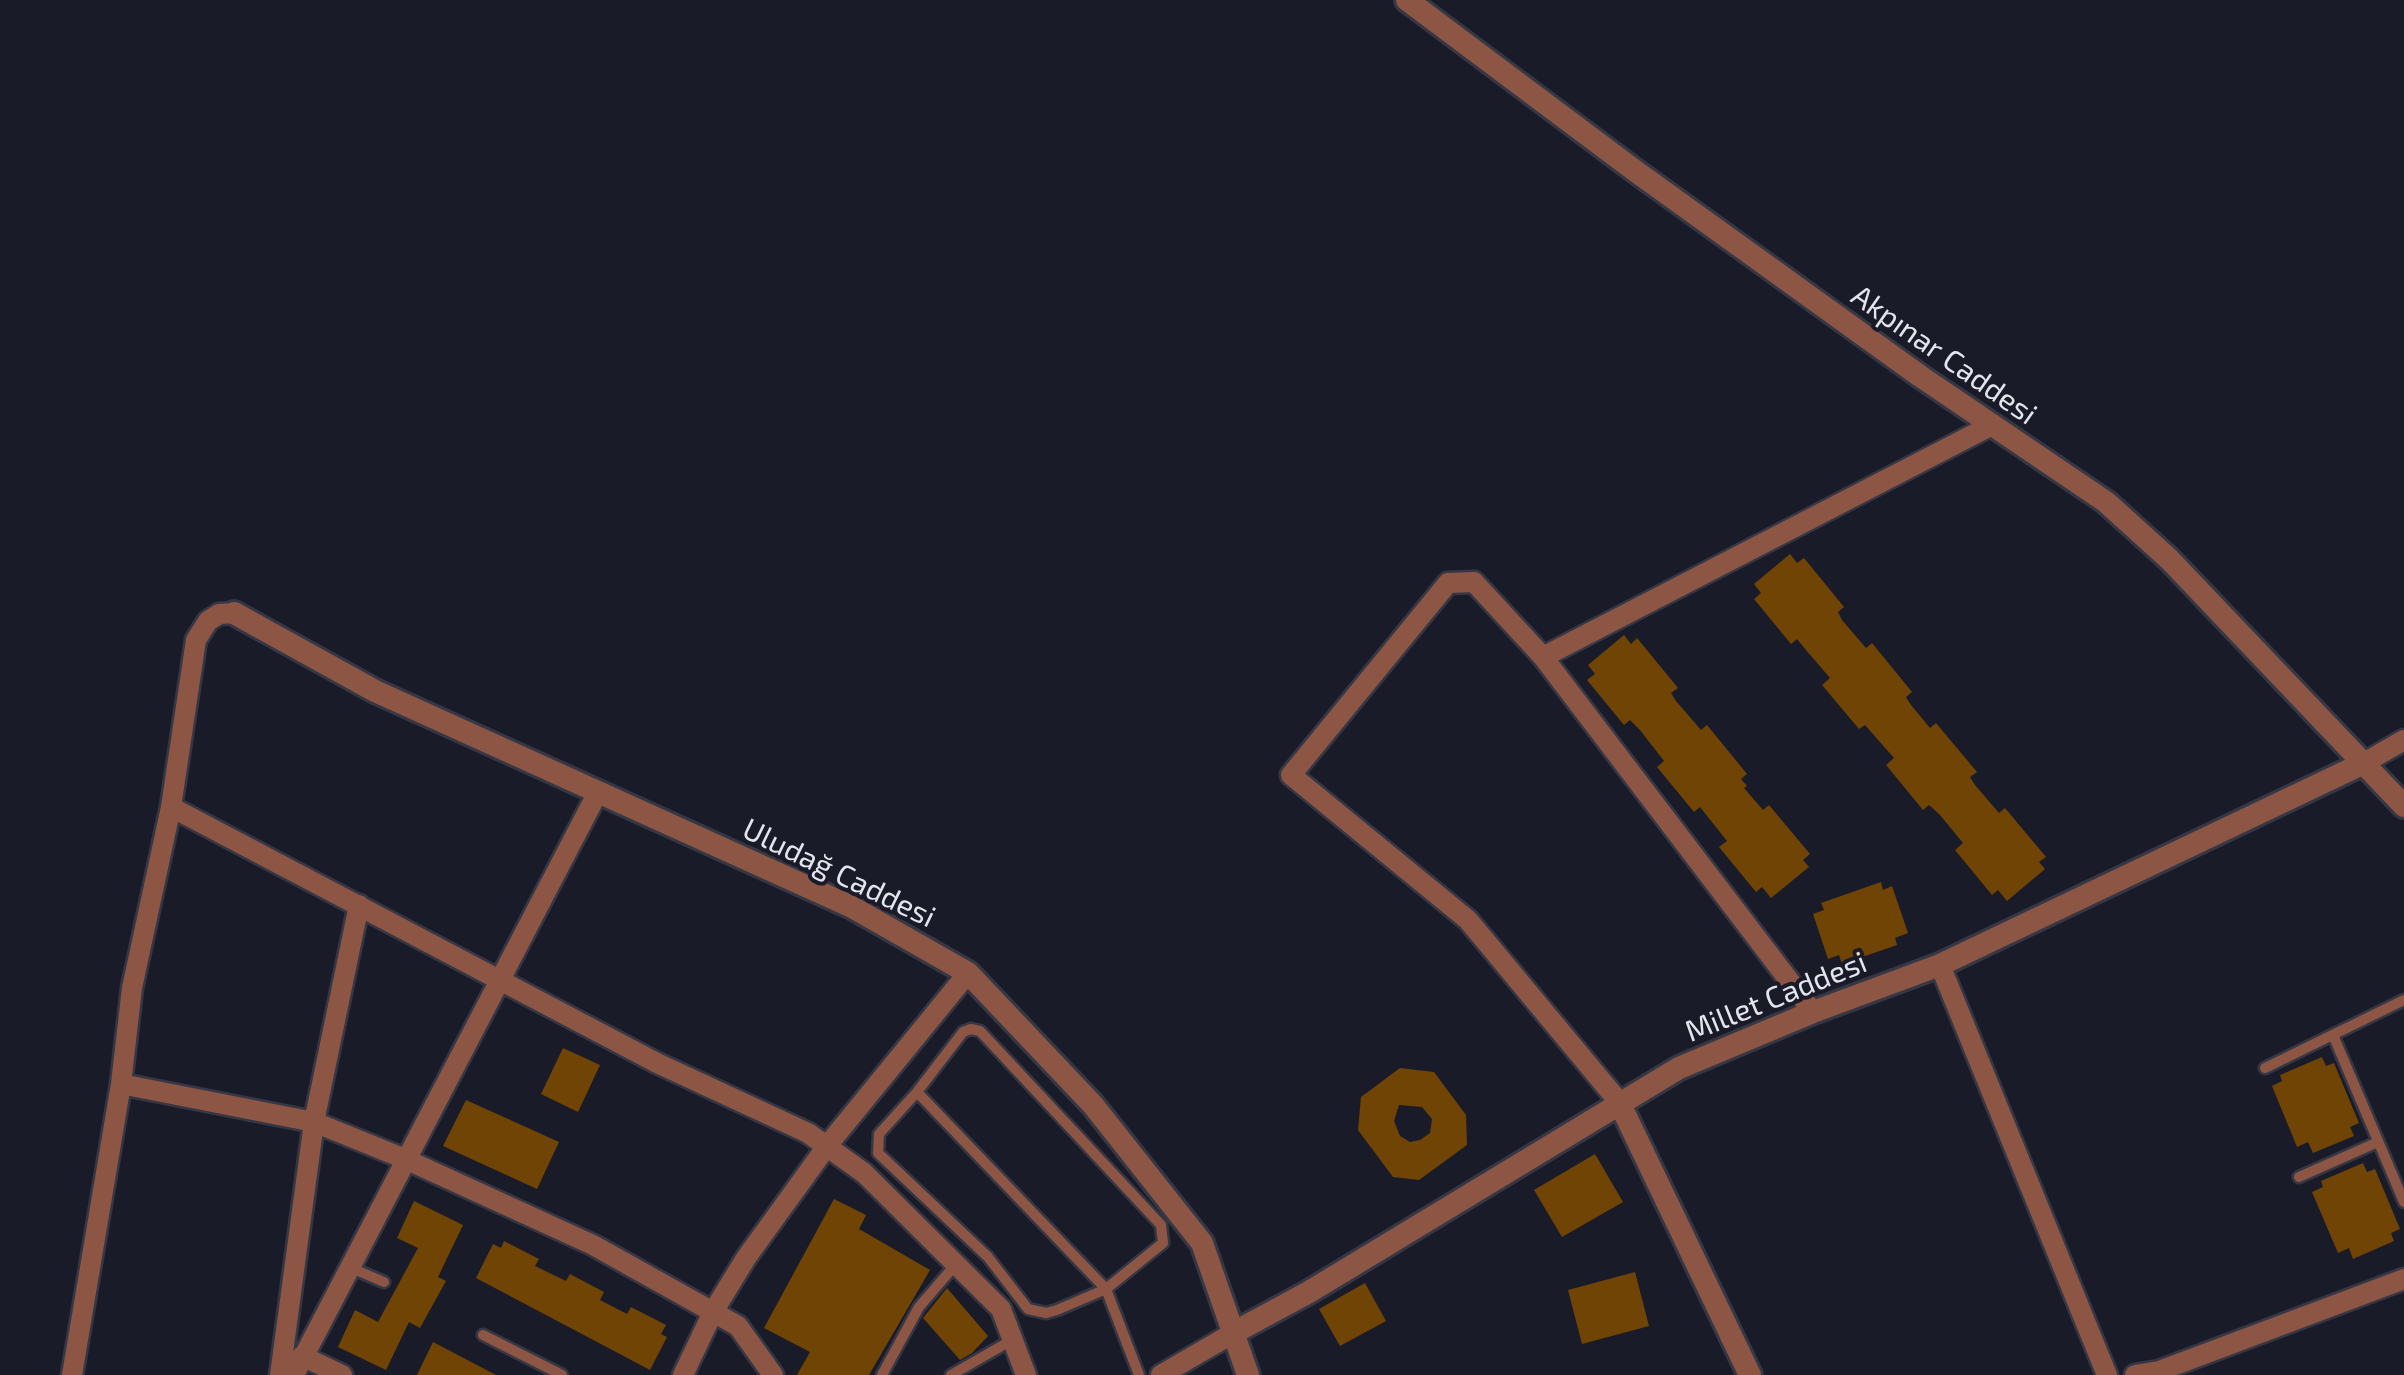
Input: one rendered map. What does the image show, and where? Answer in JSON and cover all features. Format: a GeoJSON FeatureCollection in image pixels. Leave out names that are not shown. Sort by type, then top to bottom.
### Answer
{"type":"FeatureCollection","features":[{"type":"Feature","properties":{"kind":"street","name":"Akpınar Caddesi"},"geometry":{"type":"LineString","coordinates":[[1408,0],[1634,170],[2106,502],[2144,536],[2404,806]]}},
{"type":"Feature","properties":{"kind":"street"},"geometry":{"type":"LineString","coordinates":[[1543,657],[1992,425]]}},
{"type":"Feature","properties":{"kind":"street"},"geometry":{"type":"LineString","coordinates":[[1750,1375],[1619,1102],[1468,920],[1291,775],[1448,583],[1474,582],[1543,657],[1813,1012]]}},
{"type":"Feature","properties":{"kind":"street"},"geometry":{"type":"LineString","coordinates":[[72,1375],[121,1084],[132,988],[171,807],[196,640],[208,621],[219,614],[234,613]]}},
{"type":"Feature","properties":{"kind":"street","name":"Uludağ Caddesi"},"geometry":{"type":"LineString","coordinates":[[234,613],[375,692],[852,907],[968,973],[1093,1104],[1202,1243],[1248,1375]]}},
{"type":"Feature","properties":{"kind":"street"},"geometry":{"type":"LineString","coordinates":[[2364,763],[2404,740]]}},
{"type":"Feature","properties":{"kind":"street","name":"Millet Caddesi"},"geometry":{"type":"LineString","coordinates":[[1235,1332],[1310,1292],[1679,1068],[1940,965],[2364,763]]}},
{"type":"Feature","properties":{"kind":"street"},"geometry":{"type":"LineString","coordinates":[[342,1375],[298,1365],[598,792]]}},
{"type":"Feature","properties":{"kind":"street"},"geometry":{"type":"LineString","coordinates":[[171,807],[658,1063],[808,1133],[864,1174],[1001,1308],[1026,1375]]}},
{"type":"Feature","properties":{"kind":"street"},"geometry":{"type":"LineString","coordinates":[[280,1375],[314,1122],[359,905]]}},
{"type":"Feature","properties":{"kind":"street"},"geometry":{"type":"LineString","coordinates":[[1940,965],[2107,1375]]}},
{"type":"Feature","properties":{"kind":"street"},"geometry":{"type":"LineString","coordinates":[[683,1375],[713,1312],[746,1258],[826,1146],[968,973]]}},
{"type":"Feature","properties":{"kind":"street"},"geometry":{"type":"LineString","coordinates":[[121,1084],[314,1122],[404,1160],[593,1245],[738,1326],[772,1375]]}},
{"type":"Feature","properties":{"kind":"street"},"geometry":{"type":"LineString","coordinates":[[2135,1375],[2160,1373],[2402,1287]]}},
{"type":"Feature","properties":{"kind":"street"},"geometry":{"type":"LineString","coordinates":[[1160,1375],[1235,1332]]}},
{"type":"Feature","properties":{"kind":"lane"},"geometry":{"type":"LineString","coordinates":[[2265,1068],[2404,1000]]}},
{"type":"Feature","properties":{"kind":"lane"},"geometry":{"type":"LineString","coordinates":[[980,1031],[1160,1225],[1163,1242],[1106,1289],[1046,1313],[1028,1308],[988,1257],[878,1152],[879,1134],[963,1032],[980,1031]]}},
{"type":"Feature","properties":{"kind":"lane"},"geometry":{"type":"LineString","coordinates":[[2333,1035],[2404,1202]]}},
{"type":"Feature","properties":{"kind":"lane"},"geometry":{"type":"LineString","coordinates":[[917,1092],[1106,1289],[1140,1375]]}},
{"type":"Feature","properties":{"kind":"lane"},"geometry":{"type":"LineString","coordinates":[[2300,1177],[2378,1142]]}},
{"type":"Feature","properties":{"kind":"lane"},"geometry":{"type":"LineString","coordinates":[[882,1375],[919,1306],[956,1264]]}},
{"type":"Feature","properties":{"kind":"lane"},"geometry":{"type":"LineString","coordinates":[[348,1266],[384,1282]]}},
{"type":"Feature","properties":{"kind":"lane"},"geometry":{"type":"LineString","coordinates":[[483,1335],[562,1375]]}},
{"type":"Feature","properties":{"kind":"lane"},"geometry":{"type":"LineString","coordinates":[[951,1375],[1013,1340]]}},
{"type":"Feature","properties":{"kind":"building"},"geometry":{"type":"Polygon","coordinates":[[[1790,554],[1797,563],[1804,558],[1844,607],[1838,612],[1842,620],[1866,648],[1872,643],[1912,692],[1906,697],[1911,705],[1930,728],[1936,723],[1977,772],[1970,777],[1975,785],[1999,813],[2005,808],[2046,857],[2039,862],[2045,869],[2007,901],[1998,890],[1992,895],[1955,850],[1963,843],[1929,805],[1923,810],[1886,765],[1894,758],[1865,725],[1859,729],[1822,685],[1830,678],[1797,639],[1791,644],[1754,599],[1761,593],[1754,584],[1790,554]]]}},
{"type":"Feature","properties":{"kind":"building"},"geometry":{"type":"Polygon","coordinates":[[[1624,635],[1631,644],[1637,638],[1678,688],[1671,693],[1676,701],[1701,730],[1707,725],[1747,774],[1741,779],[1747,786],[1744,788],[1763,810],[1769,805],[1810,854],[1803,860],[1809,867],[1771,898],[1762,887],[1756,892],[1719,847],[1727,841],[1700,807],[1694,812],[1657,767],[1664,761],[1640,730],[1630,720],[1624,725],[1587,680],[1595,674],[1588,665],[1624,635]]]}},
{"type":"Feature","properties":{"kind":"building"},"geometry":{"type":"Polygon","coordinates":[[[1881,882],[1883,890],[1892,886],[1908,933],[1895,938],[1897,945],[1842,964],[1839,955],[1828,959],[1813,914],[1824,910],[1821,903],[1881,882]]]}},
{"type":"Feature","properties":{"kind":"building"},"geometry":{"type":"Polygon","coordinates":[[[563,1048],[600,1065],[578,1112],[541,1094],[563,1048]]]}},
{"type":"Feature","properties":{"kind":"building"},"geometry":{"type":"Polygon","coordinates":[[[2322,1057],[2326,1066],[2334,1063],[2359,1123],[2350,1127],[2354,1136],[2313,1153],[2308,1142],[2297,1147],[2272,1086],[2282,1081],[2280,1075],[2322,1057]]]}},
{"type":"Feature","properties":{"kind":"building"},"geometry":{"type":"Polygon","coordinates":[[[1400,1068],[1434,1072],[1466,1115],[1467,1145],[1419,1180],[1393,1177],[1358,1130],[1361,1097],[1400,1068]],[[1399,1105],[1394,1121],[1400,1136],[1410,1142],[1430,1133],[1432,1119],[1422,1107],[1399,1105]]]}},
{"type":"Feature","properties":{"kind":"building"},"geometry":{"type":"Polygon","coordinates":[[[466,1100],[559,1142],[537,1189],[443,1146],[466,1100]]]}},
{"type":"Feature","properties":{"kind":"building"},"geometry":{"type":"Polygon","coordinates":[[[1595,1154],[1623,1202],[1562,1237],[1534,1190],[1595,1154]]]}},
{"type":"Feature","properties":{"kind":"building"},"geometry":{"type":"Polygon","coordinates":[[[2363,1163],[2367,1172],[2375,1169],[2400,1229],[2391,1233],[2394,1241],[2353,1259],[2349,1248],[2338,1253],[2312,1192],[2323,1187],[2321,1181],[2363,1163]]]}},
{"type":"Feature","properties":{"kind":"building"},"geometry":{"type":"Polygon","coordinates":[[[834,1199],[866,1215],[859,1229],[930,1270],[869,1375],[797,1375],[810,1352],[764,1328],[834,1199]]]}},
{"type":"Feature","properties":{"kind":"building"},"geometry":{"type":"Polygon","coordinates":[[[414,1201],[463,1225],[438,1277],[446,1281],[420,1328],[409,1322],[386,1370],[338,1347],[355,1310],[378,1322],[418,1248],[397,1238],[414,1201]]]}},
{"type":"Feature","properties":{"kind":"building"},"geometry":{"type":"Polygon","coordinates":[[[504,1241],[539,1259],[535,1266],[566,1281],[570,1274],[604,1292],[600,1300],[627,1314],[631,1307],[666,1325],[661,1334],[667,1337],[650,1370],[476,1278],[493,1244],[501,1248],[504,1241]]]}},
{"type":"Feature","properties":{"kind":"building"},"geometry":{"type":"Polygon","coordinates":[[[1635,1272],[1649,1326],[1582,1344],[1568,1290],[1635,1272]]]}},
{"type":"Feature","properties":{"kind":"building"},"geometry":{"type":"Polygon","coordinates":[[[1365,1283],[1386,1321],[1340,1346],[1319,1309],[1365,1283]]]}},
{"type":"Feature","properties":{"kind":"building"},"geometry":{"type":"Polygon","coordinates":[[[947,1288],[988,1336],[960,1360],[923,1318],[947,1288]]]}},
{"type":"Feature","properties":{"kind":"building"},"geometry":{"type":"Polygon","coordinates":[[[433,1342],[496,1375],[417,1375],[433,1342]]]}}]}
